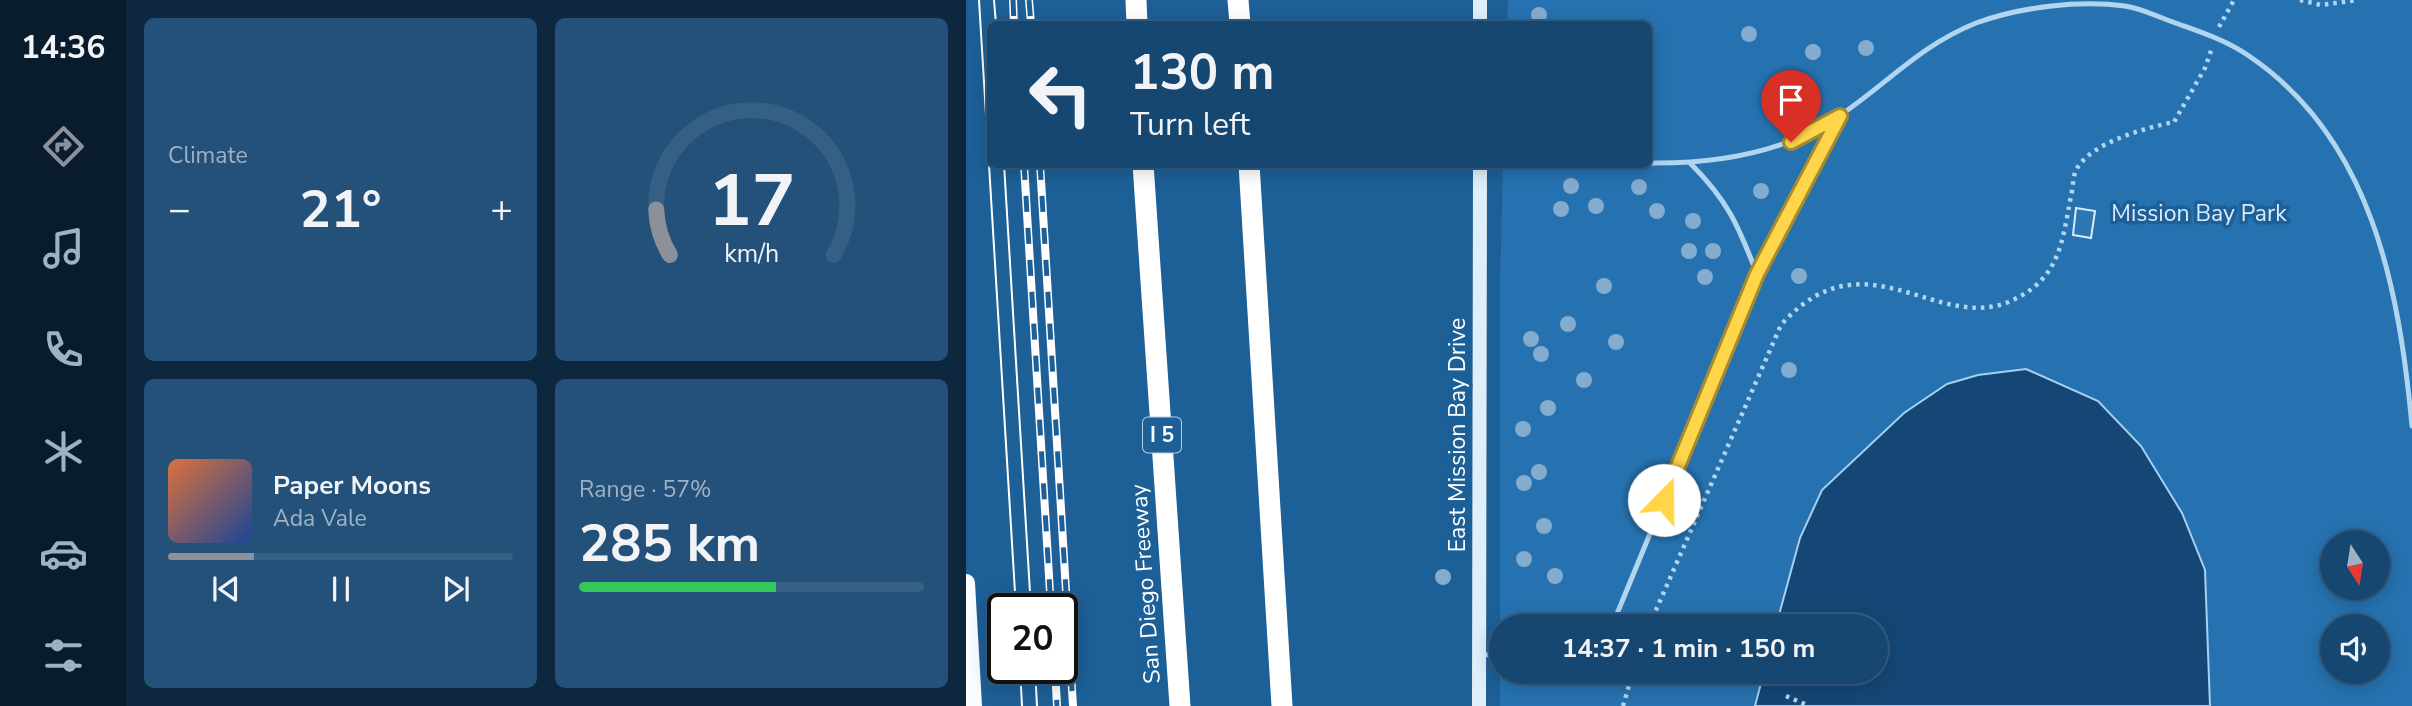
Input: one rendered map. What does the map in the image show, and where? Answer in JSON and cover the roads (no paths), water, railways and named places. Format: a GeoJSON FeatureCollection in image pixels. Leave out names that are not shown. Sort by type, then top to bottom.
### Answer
{"type":"FeatureCollection","features":[{"type":"Feature","properties":{"kind":"highway"},"geometry":{"type":"LineString","coordinates":[[1136,0],[1137,21]]}},
{"type":"Feature","properties":{"kind":"highway"},"geometry":{"type":"LineString","coordinates":[[1238,0],[1240,21]]}},
{"type":"Feature","properties":{"kind":"highway","name":"San Diego Freeway"},"geometry":{"type":"LineString","coordinates":[[1143,168],[1180,706]]}},
{"type":"Feature","properties":{"kind":"highway"},"geometry":{"type":"LineString","coordinates":[[1249,168],[1282,706]]}},
{"type":"Feature","properties":{"kind":"main road"},"geometry":{"type":"LineString","coordinates":[[1480,0],[1480,21]]}},
{"type":"Feature","properties":{"kind":"main road","name":"East Mission Bay Drive"},"geometry":{"type":"LineString","coordinates":[[1479,706],[1480,168]]}},
{"type":"Feature","properties":{"kind":"main road"},"geometry":{"type":"LineString","coordinates":[[966,583],[973,706]]}},
{"type":"Feature","properties":{"kind":"lane"},"geometry":{"type":"LineString","coordinates":[[1652,163],[1691,163],[1791,142],[1840,116],[1917,53],[1975,24],[2016,11],[2084,3],[2126,6],[2216,37],[2249,55],[2320,121],[2357,178],[2381,247],[2406,365],[2412,426]]}},
{"type":"Feature","properties":{"kind":"lane"},"geometry":{"type":"LineString","coordinates":[[1617,614],[1757,274],[1840,116]]}},
{"type":"Feature","properties":{"kind":"lane"},"geometry":{"type":"LineString","coordinates":[[1691,163],[1719,192],[1738,226],[1757,274]]}},
{"type":"Feature","properties":{"kind":"lane"},"geometry":{"type":"LineString","coordinates":[[1480,655],[1489,655]]}},
{"type":"Feature","properties":{"kind":"tram line"},"geometry":{"type":"LineString","coordinates":[[979,0],[987,132]]}},
{"type":"Feature","properties":{"kind":"tram line"},"geometry":{"type":"LineString","coordinates":[[994,0],[996,21]]}},
{"type":"Feature","properties":{"kind":"tram line"},"geometry":{"type":"LineString","coordinates":[[989,168],[1015,593]]}},
{"type":"Feature","properties":{"kind":"tram line"},"geometry":{"type":"LineString","coordinates":[[1004,168],[1030,593]]}},
{"type":"Feature","properties":{"kind":"tram line"},"geometry":{"type":"LineString","coordinates":[[1021,684],[1022,706]]}},
{"type":"Feature","properties":{"kind":"tram line"},"geometry":{"type":"LineString","coordinates":[[1036,684],[1037,706]]}},
{"type":"Feature","properties":{"kind":"railway"},"geometry":{"type":"LineString","coordinates":[[1013,0],[1014,21]]}},
{"type":"Feature","properties":{"kind":"railway"},"geometry":{"type":"LineString","coordinates":[[1029,0],[1031,21]]}},
{"type":"Feature","properties":{"kind":"railway"},"geometry":{"type":"LineString","coordinates":[[1024,168],[1050,593]]}},
{"type":"Feature","properties":{"kind":"railway"},"geometry":{"type":"LineString","coordinates":[[1040,168],[1073,706]]}},
{"type":"Feature","properties":{"kind":"railway"},"geometry":{"type":"LineString","coordinates":[[1056,684],[1057,706]]}},
{"type":"Feature","properties":{"kind":"park label","name":"Mission Bay Park"},"geometry":{"type":"Point","coordinates":[2199,213]}}]}
